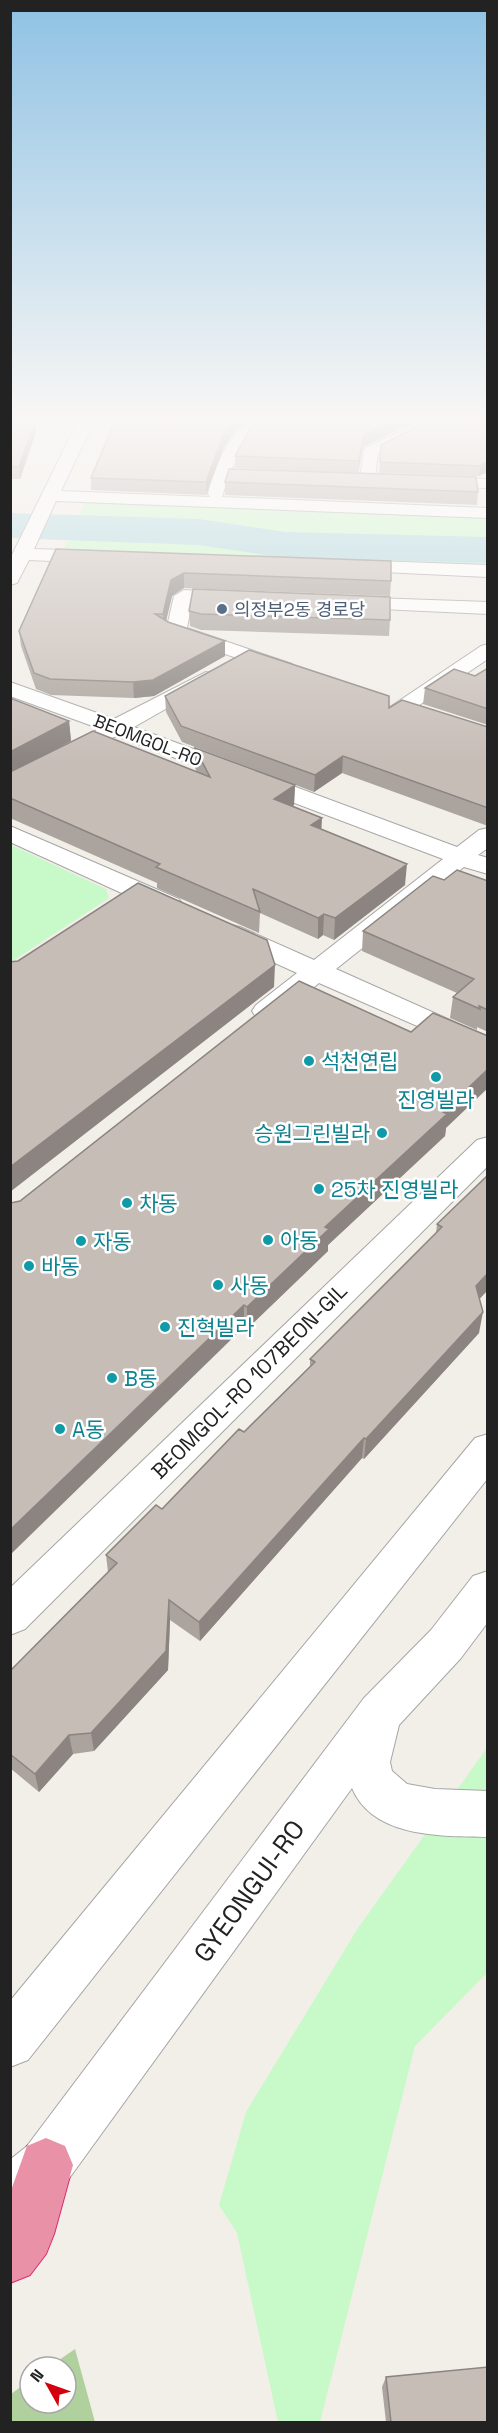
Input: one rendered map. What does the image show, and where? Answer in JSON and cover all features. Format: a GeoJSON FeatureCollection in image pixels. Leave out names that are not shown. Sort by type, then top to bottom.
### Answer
{"type":"FeatureCollection","features":[{"type":"Feature","properties":{"kind":"highway"},"geometry":{"type":"LineString","coordinates":[[10,2255],[26,2234],[28,2179]]}},
{"type":"Feature","properties":{"kind":"street"},"geometry":{"type":"LineString","coordinates":[[10,579],[32,537]]}},
{"type":"Feature","properties":{"kind":"street"},"geometry":{"type":"LineString","coordinates":[[24,554],[113,557]]}},
{"type":"Feature","properties":{"kind":"street"},"geometry":{"type":"LineString","coordinates":[[333,565],[488,571]]}},
{"type":"Feature","properties":{"kind":"street"},"geometry":{"type":"LineString","coordinates":[[256,599],[189,587],[176,631],[302,674]]}},
{"type":"Feature","properties":{"kind":"street"},"geometry":{"type":"LineString","coordinates":[[327,602],[488,608]]}},
{"type":"Feature","properties":{"kind":"street"},"geometry":{"type":"LineString","coordinates":[[401,707],[488,650]]}},
{"type":"Feature","properties":{"kind":"street"},"geometry":{"type":"LineString","coordinates":[[81,746],[248,655]]}},
{"type":"Feature","properties":{"kind":"street","name":"BEOMGOL-RO"},"geometry":{"type":"LineString","coordinates":[[10,688],[488,867]]}},
{"type":"Feature","properties":{"kind":"street"},"geometry":{"type":"LineString","coordinates":[[379,700],[423,714]]}},
{"type":"Feature","properties":{"kind":"street"},"geometry":{"type":"LineString","coordinates":[[10,833],[488,1048]]}},
{"type":"Feature","properties":{"kind":"street"},"geometry":{"type":"LineString","coordinates":[[242,1030],[488,835]]}},
{"type":"Feature","properties":{"kind":"street"},"geometry":{"type":"LineString","coordinates":[[108,909],[137,890]]}},
{"type":"Feature","properties":{"kind":"street","name":"BEOMGOL-RO 107BEON-GIL"},"geometry":{"type":"LineString","coordinates":[[10,1616],[488,1147]]}},
{"type":"Feature","properties":{"kind":"street"},"geometry":{"type":"LineString","coordinates":[[10,2042],[488,1449]]}},
{"type":"Feature","properties":{"kind":"street","name":"GYEONGUI-RO"},"geometry":{"type":"LineString","coordinates":[[28,2179],[381,1713],[447,1644],[488,1589]]}},
{"type":"Feature","properties":{"kind":"street"},"geometry":{"type":"LineString","coordinates":[[381,1713],[367,1765],[371,1782],[386,1798],[409,1809],[488,1814]]}},
{"type":"Feature","properties":{"kind":"green space"},"geometry":{"type":"Polygon","coordinates":[[[70,537],[487,537],[487,566],[63,551],[70,537]]]}},
{"type":"Feature","properties":{"kind":"green space"},"geometry":{"type":"Polygon","coordinates":[[[11,845],[106,889],[109,898],[11,962],[11,845]]]}},
{"type":"Feature","properties":{"kind":"green space"},"geometry":{"type":"Polygon","coordinates":[[[487,1748],[487,1973],[415,2046],[320,2422],[278,2422],[237,2233],[219,2205],[246,2112],[358,1928],[487,1748]]]}},
{"type":"Feature","properties":{"kind":"green space"},"geometry":{"type":"Polygon","coordinates":[[[75,2349],[77,2355],[66,2355],[75,2349]]]}},
{"type":"Feature","properties":{"kind":"green space"},"geometry":{"type":"Polygon","coordinates":[[[78,2360],[95,2422],[11,2422],[11,2394],[18,2389],[18,2415],[78,2415],[78,2360]]]}},
{"type":"Feature","properties":{"kind":"building"},"geometry":{"type":"Polygon","coordinates":[[[56,549],[391,561],[391,581],[184,573],[171,580],[163,614],[155,614],[168,622],[225,641],[153,680],[133,682],[50,679],[34,673],[19,631],[56,549]]]}},
{"type":"Feature","properties":{"kind":"building"},"geometry":{"type":"Polygon","coordinates":[[[193,589],[390,597],[390,620],[201,614],[189,611],[193,589]]]}},
{"type":"Feature","properties":{"kind":"building"},"geometry":{"type":"Polygon","coordinates":[[[249,650],[389,696],[389,708],[402,700],[488,727],[488,808],[343,756],[315,775],[181,726],[165,696],[249,650]]]}},
{"type":"Feature","properties":{"kind":"building"},"geometry":{"type":"Polygon","coordinates":[[[488,668],[488,709],[425,688],[454,669],[475,676],[488,668]]]}},
{"type":"Feature","properties":{"kind":"building"},"geometry":{"type":"Polygon","coordinates":[[[10,698],[69,721],[10,752],[10,698]]]}},
{"type":"Feature","properties":{"kind":"building"},"geometry":{"type":"Polygon","coordinates":[[[93,731],[210,777],[195,748],[295,785],[274,799],[322,818],[311,825],[407,864],[335,918],[324,914],[318,918],[253,889],[260,912],[156,867],[160,864],[10,798],[10,772],[93,731]]]}},
{"type":"Feature","properties":{"kind":"building"},"geometry":{"type":"Polygon","coordinates":[[[457,870],[488,881],[488,1010],[479,1006],[480,1009],[453,997],[474,979],[363,931],[433,876],[444,880],[457,870]]]}},
{"type":"Feature","properties":{"kind":"building"},"geometry":{"type":"Polygon","coordinates":[[[138,883],[267,940],[275,965],[10,1167],[10,962],[18,961],[138,883]]]}},
{"type":"Feature","properties":{"kind":"building"},"geometry":{"type":"Polygon","coordinates":[[[299,981],[411,1032],[433,1013],[488,1036],[488,1069],[443,1112],[447,1114],[325,1227],[329,1229],[247,1307],[244,1305],[10,1530],[10,1203],[20,1201],[299,981]]]}},
{"type":"Feature","properties":{"kind":"building"},"geometry":{"type":"Polygon","coordinates":[[[488,1175],[488,1273],[476,1286],[483,1312],[366,1439],[364,1438],[199,1622],[169,1600],[166,1651],[91,1733],[69,1735],[35,1774],[10,1754],[10,1671],[117,1563],[106,1555],[156,1505],[162,1509],[239,1429],[244,1432],[315,1362],[310,1359],[442,1227],[437,1224],[488,1175]]]}},
{"type":"Feature","properties":{"kind":"building"},"geometry":{"type":"Polygon","coordinates":[[[488,2367],[488,2422],[391,2422],[386,2377],[488,2367]]]}},
{"type":"Feature","properties":{"kind":"waterway"},"geometry":{"type":"LineString","coordinates":[[229,537],[286,545],[488,550]]}},
{"type":"Feature","properties":{"kind":"place","name":"의정부2동 경로당"},"geometry":{"type":"Point","coordinates":[222,609]}},
{"type":"Feature","properties":{"kind":"place","name":"석천연립"},"geometry":{"type":"Point","coordinates":[309,1061]}},
{"type":"Feature","properties":{"kind":"place","name":"진영빌라"},"geometry":{"type":"Point","coordinates":[436,1077]}},
{"type":"Feature","properties":{"kind":"place","name":"승원그린빌라"},"geometry":{"type":"Point","coordinates":[382,1133]}},
{"type":"Feature","properties":{"kind":"place","name":"25차 진영빌라"},"geometry":{"type":"Point","coordinates":[319,1189]}},
{"type":"Feature","properties":{"kind":"place","name":"차동"},"geometry":{"type":"Point","coordinates":[127,1203]}},
{"type":"Feature","properties":{"kind":"place","name":"아동"},"geometry":{"type":"Point","coordinates":[268,1240]}},
{"type":"Feature","properties":{"kind":"place","name":"자동"},"geometry":{"type":"Point","coordinates":[81,1241]}},
{"type":"Feature","properties":{"kind":"place","name":"바동"},"geometry":{"type":"Point","coordinates":[29,1266]}},
{"type":"Feature","properties":{"kind":"place","name":"사동"},"geometry":{"type":"Point","coordinates":[218,1285]}},
{"type":"Feature","properties":{"kind":"place","name":"진혁빌라"},"geometry":{"type":"Point","coordinates":[165,1327]}},
{"type":"Feature","properties":{"kind":"place","name":"B동"},"geometry":{"type":"Point","coordinates":[112,1378]}},
{"type":"Feature","properties":{"kind":"place","name":"A동"},"geometry":{"type":"Point","coordinates":[60,1429]}}]}
